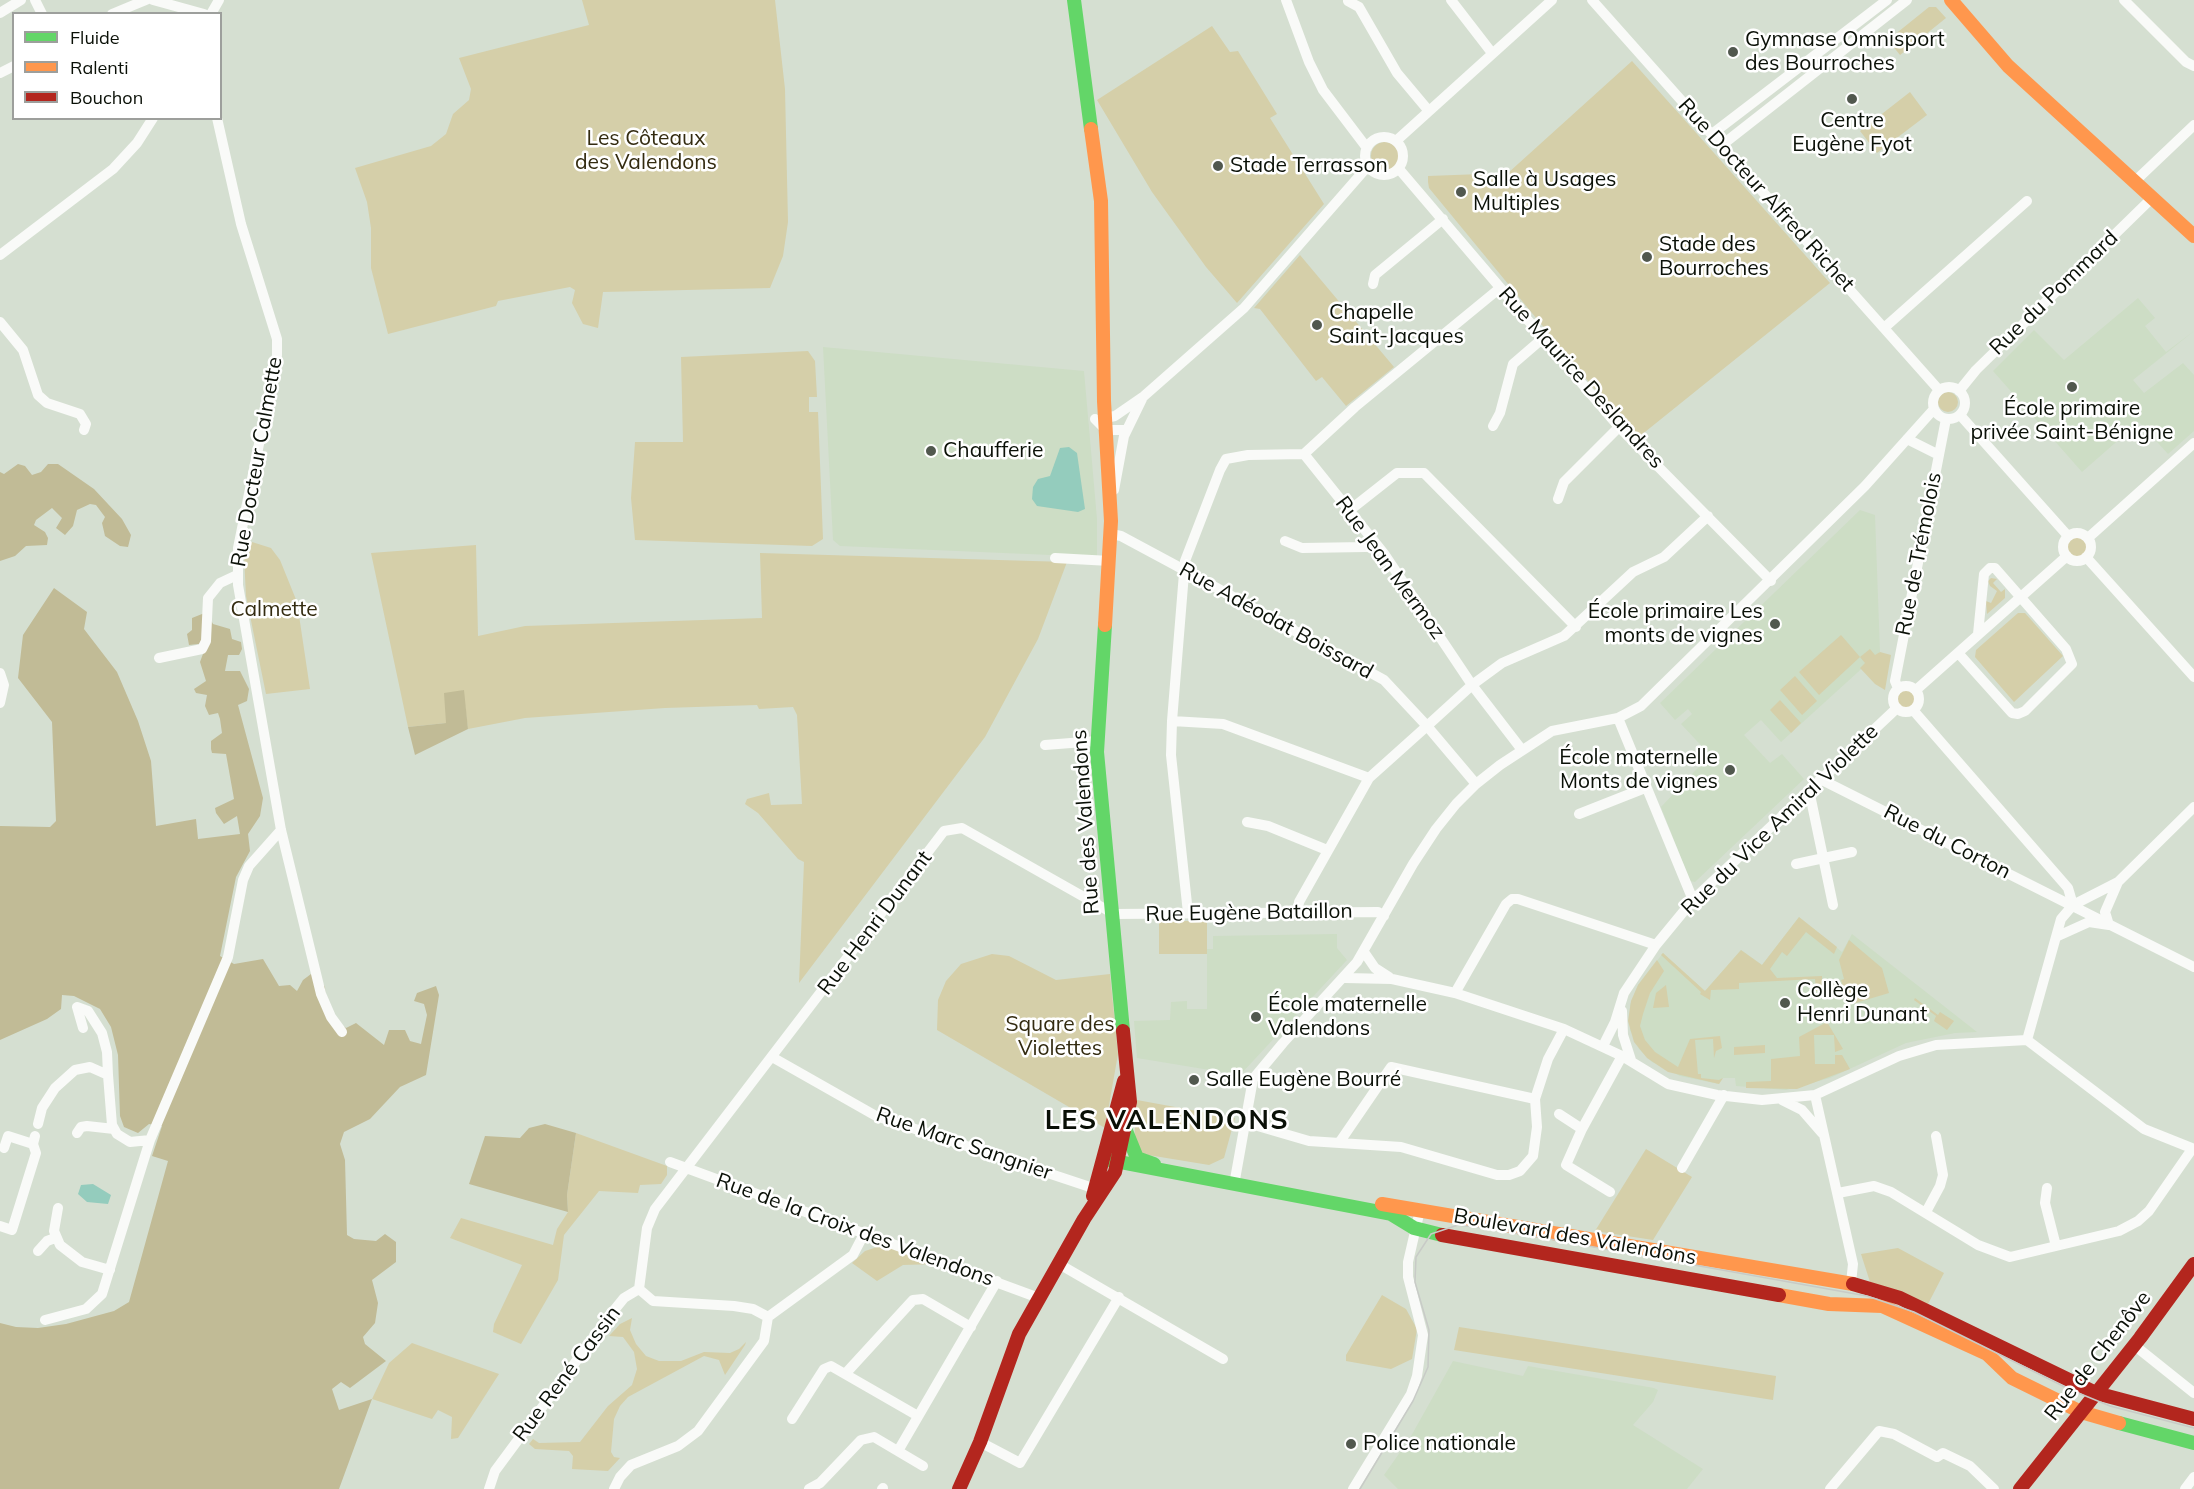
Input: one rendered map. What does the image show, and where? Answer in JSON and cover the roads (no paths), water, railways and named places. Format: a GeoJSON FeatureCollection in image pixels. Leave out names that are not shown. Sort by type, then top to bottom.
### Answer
{"type":"FeatureCollection","features":[{"type":"Feature","properties":{"kind":"street"},"geometry":{"type":"LineString","coordinates":[[0,13],[21,0]]}},
{"type":"Feature","properties":{"kind":"street"},"geometry":{"type":"LineString","coordinates":[[117,12],[147,0]]}},
{"type":"Feature","properties":{"kind":"street"},"geometry":{"type":"LineString","coordinates":[[153,0],[197,12]]}},
{"type":"Feature","properties":{"kind":"street","name":"Rue des Valendons"},"geometry":{"type":"LineString","coordinates":[[1065,0],[1082,63]]}},
{"type":"Feature","properties":{"kind":"street","name":"Rue des Valendons"},"geometry":{"type":"LineString","coordinates":[[1074,0],[1101,201],[1101,314],[1094,352],[1111,508],[1111,534],[1097,741],[1130,1102],[1122,1114],[1115,1160],[1096,1189],[1084,1219]]}},
{"type":"Feature","properties":{"kind":"street"},"geometry":{"type":"LineString","coordinates":[[1286,0],[1309,62],[1323,90],[1367,148],[1368,166],[1383,175],[1399,169],[1404,157],[1396,141],[1380,137],[1367,148]]}},
{"type":"Feature","properties":{"kind":"street"},"geometry":{"type":"LineString","coordinates":[[1451,0],[1492,52]]}},
{"type":"Feature","properties":{"kind":"street"},"geometry":{"type":"LineString","coordinates":[[1396,141],[1552,0]]}},
{"type":"Feature","properties":{"kind":"street","name":"Rue Docteur Alfred Richet"},"geometry":{"type":"LineString","coordinates":[[1592,0],[1939,390]]}},
{"type":"Feature","properties":{"kind":"street"},"geometry":{"type":"LineString","coordinates":[[1712,134],[1887,0]]}},
{"type":"Feature","properties":{"kind":"street"},"geometry":{"type":"LineString","coordinates":[[1722,145],[1907,0]]}},
{"type":"Feature","properties":{"kind":"street"},"geometry":{"type":"LineString","coordinates":[[1951,0],[2008,66],[2194,236]]}},
{"type":"Feature","properties":{"kind":"street"},"geometry":{"type":"LineString","coordinates":[[2124,0],[2186,62],[2194,66]]}},
{"type":"Feature","properties":{"kind":"street"},"geometry":{"type":"LineString","coordinates":[[1348,1],[1359,8],[1397,73],[1428,110]]}},
{"type":"Feature","properties":{"kind":"street"},"geometry":{"type":"LineString","coordinates":[[0,255],[113,169],[137,143],[152,120]]}},
{"type":"Feature","properties":{"kind":"street","name":"Rue Docteur Calmette"},"geometry":{"type":"LineString","coordinates":[[217,120],[241,224],[277,339],[277,355],[238,548],[237,575],[280,830],[321,994],[331,1017],[342,1032]]}},
{"type":"Feature","properties":{"kind":"street"},"geometry":{"type":"LineString","coordinates":[[2134,182],[2194,125]]}},
{"type":"Feature","properties":{"kind":"street"},"geometry":{"type":"LineString","coordinates":[[1102,422],[1144,396],[1254,298],[1368,166]]}},
{"type":"Feature","properties":{"kind":"street","name":"Rue Maurice Deslandres"},"geometry":{"type":"LineString","coordinates":[[1399,169],[1619,427],[1771,581]]}},
{"type":"Feature","properties":{"kind":"street","name":"Rue du Pommard"},"geometry":{"type":"LineString","coordinates":[[1959,391],[1976,370],[2152,198]]}},
{"type":"Feature","properties":{"kind":"street"},"geometry":{"type":"LineString","coordinates":[[1884,328],[2027,201]]}},
{"type":"Feature","properties":{"kind":"street"},"geometry":{"type":"LineString","coordinates":[[1373,284],[1375,276],[1443,219]]}},
{"type":"Feature","properties":{"kind":"street"},"geometry":{"type":"LineString","coordinates":[[1188,913],[1171,755],[1184,570],[1226,459],[1248,455],[1304,454],[1355,407],[1500,288]]}},
{"type":"Feature","properties":{"kind":"street"},"geometry":{"type":"LineString","coordinates":[[0,322],[23,350],[38,395],[47,403],[80,414],[86,424],[84,430]]}},
{"type":"Feature","properties":{"kind":"street"},"geometry":{"type":"LineString","coordinates":[[1493,426],[1500,413],[1513,364],[1542,339]]}},
{"type":"Feature","properties":{"kind":"street"},"geometry":{"type":"LineString","coordinates":[[1949,387],[1959,391],[1965,400],[1960,415],[1946,419],[1934,409],[1933,399],[1939,390],[1949,387]]}},
{"type":"Feature","properties":{"kind":"street"},"geometry":{"type":"LineString","coordinates":[[1111,508],[1126,430],[1144,396]]}},
{"type":"Feature","properties":{"kind":"street"},"geometry":{"type":"LineString","coordinates":[[1234,1181],[1253,1079],[1283,1042],[1345,978],[1364,952],[1436,829],[1476,784],[1522,750],[1562,728],[1618,718],[1641,706],[1771,581],[1865,486],[1934,409]]}},
{"type":"Feature","properties":{"kind":"street"},"geometry":{"type":"LineString","coordinates":[[1960,415],[2068,536]]}},
{"type":"Feature","properties":{"kind":"street","name":"Rue de Trémolois"},"geometry":{"type":"LineString","coordinates":[[1898,688],[1895,681],[1937,454],[1946,419]]}},
{"type":"Feature","properties":{"kind":"street"},"geometry":{"type":"LineString","coordinates":[[1102,422],[1126,430]]}},
{"type":"Feature","properties":{"kind":"street"},"geometry":{"type":"LineString","coordinates":[[1558,499],[1564,482],[1619,427]]}},
{"type":"Feature","properties":{"kind":"street"},"geometry":{"type":"LineString","coordinates":[[1907,439],[1937,454]]}},
{"type":"Feature","properties":{"kind":"street"},"geometry":{"type":"LineString","coordinates":[[2088,538],[2194,443]]}},
{"type":"Feature","properties":{"kind":"street","name":"Rue Jean Mermoz"},"geometry":{"type":"LineString","coordinates":[[1304,454],[1374,541],[1472,685],[1522,750]]}},
{"type":"Feature","properties":{"kind":"street"},"geometry":{"type":"LineString","coordinates":[[1350,510],[1397,473],[1425,473],[1576,627]]}},
{"type":"Feature","properties":{"kind":"street"},"geometry":{"type":"LineString","coordinates":[[1298,912],[1299,902],[1369,778],[1472,685],[1502,663],[1564,636],[1633,572],[1664,557],[1708,516]]}},
{"type":"Feature","properties":{"kind":"street"},"geometry":{"type":"LineString","coordinates":[[2081,533],[2088,538],[2091,550],[2086,558],[2074,560],[2067,556],[2063,548],[2068,536],[2081,533]]}},
{"type":"Feature","properties":{"kind":"street","name":"Rue Adéodat Boissard"},"geometry":{"type":"LineString","coordinates":[[1111,534],[1121,536],[1383,680],[1427,726],[1476,784]]}},
{"type":"Feature","properties":{"kind":"street"},"geometry":{"type":"LineString","coordinates":[[1285,541],[1302,548],[1366,547],[1374,541]]}},
{"type":"Feature","properties":{"kind":"street"},"geometry":{"type":"LineString","coordinates":[[1916,690],[2067,556]]}},
{"type":"Feature","properties":{"kind":"street"},"geometry":{"type":"LineString","coordinates":[[1055,558],[1110,561]]}},
{"type":"Feature","properties":{"kind":"street"},"geometry":{"type":"LineString","coordinates":[[2086,558],[2194,676]]}},
{"type":"Feature","properties":{"kind":"street"},"geometry":{"type":"LineString","coordinates":[[1959,654],[2012,713],[2025,711],[2072,664],[2066,649],[1995,568],[1986,570],[1979,609],[1978,634]]}},
{"type":"Feature","properties":{"kind":"street"},"geometry":{"type":"LineString","coordinates":[[159,658],[202,649],[206,641],[208,598],[219,583],[237,575]]}},
{"type":"Feature","properties":{"kind":"street"},"geometry":{"type":"LineString","coordinates":[[0,674],[4,685],[0,703]]}},
{"type":"Feature","properties":{"kind":"street"},"geometry":{"type":"LineString","coordinates":[[1907,686],[1916,690],[1919,701],[1913,710],[1904,712],[1897,708],[1893,698],[1898,688],[1907,686]]}},
{"type":"Feature","properties":{"kind":"street","name":"Rue du Vice Amiral Violette"},"geometry":{"type":"LineString","coordinates":[[1603,1046],[1615,1022],[1624,993],[1656,945],[1693,900],[1897,708]]}},
{"type":"Feature","properties":{"kind":"street"},"geometry":{"type":"LineString","coordinates":[[1913,710],[2068,888],[2073,905]]}},
{"type":"Feature","properties":{"kind":"street"},"geometry":{"type":"LineString","coordinates":[[1618,718],[1693,900]]}},
{"type":"Feature","properties":{"kind":"street"},"geometry":{"type":"LineString","coordinates":[[1172,721],[1223,724],[1369,778]]}},
{"type":"Feature","properties":{"kind":"street"},"geometry":{"type":"LineString","coordinates":[[1045,745],[1097,741]]}},
{"type":"Feature","properties":{"kind":"street","name":"Rue du Corton"},"geometry":{"type":"LineString","coordinates":[[1820,779],[2194,967]]}},
{"type":"Feature","properties":{"kind":"street"},"geometry":{"type":"LineString","coordinates":[[1579,814],[1645,788]]}},
{"type":"Feature","properties":{"kind":"street"},"geometry":{"type":"LineString","coordinates":[[1809,790],[1833,905]]}},
{"type":"Feature","properties":{"kind":"street"},"geometry":{"type":"LineString","coordinates":[[2027,1040],[2061,919],[2073,905],[2118,882],[2194,807]]}},
{"type":"Feature","properties":{"kind":"street"},"geometry":{"type":"LineString","coordinates":[[1247,822],[1268,826],[1327,850]]}},
{"type":"Feature","properties":{"kind":"street","name":"Rue Henri Dunant"},"geometry":{"type":"LineString","coordinates":[[687,1167],[944,831],[962,828],[1114,914]]}},
{"type":"Feature","properties":{"kind":"street"},"geometry":{"type":"LineString","coordinates":[[45,1320],[86,1309],[102,1294],[150,1140],[228,957],[246,873],[280,830]]}},
{"type":"Feature","properties":{"kind":"street"},"geometry":{"type":"LineString","coordinates":[[1796,864],[1852,852]]}},
{"type":"Feature","properties":{"kind":"street"},"geometry":{"type":"LineString","coordinates":[[2048,893],[2050,869]]}},
{"type":"Feature","properties":{"kind":"street"},"geometry":{"type":"LineString","coordinates":[[2058,936],[2090,922],[2109,925],[2105,912],[2118,882]]}},
{"type":"Feature","properties":{"kind":"street"},"geometry":{"type":"LineString","coordinates":[[1455,993],[1506,904],[1512,899],[1518,899],[1656,945]]}},
{"type":"Feature","properties":{"kind":"street","name":"Rue Eugène Bataillon"},"geometry":{"type":"LineString","coordinates":[[1114,914],[1378,912],[1384,916]]}},
{"type":"Feature","properties":{"kind":"street"},"geometry":{"type":"LineString","coordinates":[[1364,952],[1374,968],[1392,979]]}},
{"type":"Feature","properties":{"kind":"street"},"geometry":{"type":"LineString","coordinates":[[1345,978],[1392,979],[1455,993],[1564,1029],[1603,1046],[1668,1084],[1724,1095],[1775,1099],[1792,1103],[1802,1110],[1825,1138]]}},
{"type":"Feature","properties":{"kind":"street","name":"Rue du Vice Amiral Violette"},"geometry":{"type":"LineString","coordinates":[[1624,993],[1621,1023],[1627,1059]]}},
{"type":"Feature","properties":{"kind":"street"},"geometry":{"type":"LineString","coordinates":[[83,1028],[77,1007],[88,1011],[102,1033],[107,1052],[114,1129],[125,1140],[150,1140]]}},
{"type":"Feature","properties":{"kind":"street"},"geometry":{"type":"LineString","coordinates":[[1244,1122],[1309,1141],[1401,1147],[1497,1175],[1520,1172],[1533,1156],[1537,1126],[1535,1100],[1548,1059],[1564,1029]]}},
{"type":"Feature","properties":{"kind":"street"},"geometry":{"type":"LineString","coordinates":[[1775,1099],[1815,1095],[1899,1056],[1936,1045],[2027,1040],[2144,1129],[2193,1149],[2149,1211],[2138,1221],[2119,1231],[2010,1257],[1978,1245],[1892,1192],[1874,1186],[1838,1193]]}},
{"type":"Feature","properties":{"kind":"street","name":"Rue Marc Sangnier"},"geometry":{"type":"LineString","coordinates":[[772,1057],[876,1116],[1096,1189]]}},
{"type":"Feature","properties":{"kind":"street"},"geometry":{"type":"LineString","coordinates":[[1610,1191],[1566,1165],[1582,1129],[1627,1059]]}},
{"type":"Feature","properties":{"kind":"street"},"geometry":{"type":"LineString","coordinates":[[38,1124],[42,1108],[55,1088],[75,1070],[90,1067],[108,1075]]}},
{"type":"Feature","properties":{"kind":"street"},"geometry":{"type":"LineString","coordinates":[[1339,1143],[1391,1067],[1535,1100]]}},
{"type":"Feature","properties":{"kind":"street"},"geometry":{"type":"LineString","coordinates":[[1682,1168],[1724,1095]]}},
{"type":"Feature","properties":{"kind":"street"},"geometry":{"type":"LineString","coordinates":[[1815,1095],[1853,1264],[1851,1283]]}},
{"type":"Feature","properties":{"kind":"street","name":"Boulevard des Valendons"},"geometry":{"type":"LineString","coordinates":[[1122,1114],[1126,1134],[1137,1158],[1166,1167]]}},
{"type":"Feature","properties":{"kind":"street"},"geometry":{"type":"LineString","coordinates":[[1559,1114],[1582,1129]]}},
{"type":"Feature","properties":{"kind":"street"},"geometry":{"type":"LineString","coordinates":[[77,1133],[81,1127],[87,1126],[114,1129]]}},
{"type":"Feature","properties":{"kind":"street"},"geometry":{"type":"LineString","coordinates":[[0,1226],[12,1230],[36,1153],[34,1140],[8,1136],[4,1148]]}},
{"type":"Feature","properties":{"kind":"street"},"geometry":{"type":"LineString","coordinates":[[1926,1212],[1940,1186],[1943,1175],[1936,1136]]}},
{"type":"Feature","properties":{"kind":"street"},"geometry":{"type":"LineString","coordinates":[[959,1489],[980,1442],[1019,1334],[1115,1160]]}},
{"type":"Feature","properties":{"kind":"street","name":"Boulevard des Valendons"},"geometry":{"type":"LineString","coordinates":[[1115,1160],[1166,1167],[1391,1214],[1414,1228],[1829,1304],[1882,1306],[1987,1354],[2012,1378],[2081,1412],[2194,1443]]}},
{"type":"Feature","properties":{"kind":"street","name":"Boulevard des Valendons"},"geometry":{"type":"LineString","coordinates":[[1115,1160],[1851,1283],[1900,1298],[2096,1393],[2194,1419]]}},
{"type":"Feature","properties":{"kind":"street","name":"Rue de la Croix des Valendons"},"geometry":{"type":"LineString","coordinates":[[670,1162],[1039,1298]]}},
{"type":"Feature","properties":{"kind":"street","name":"Rue René Cassin"},"geometry":{"type":"LineString","coordinates":[[489,1489],[495,1471],[611,1314],[624,1298],[639,1289],[650,1218],[676,1178],[687,1167]]}},
{"type":"Feature","properties":{"kind":"street"},"geometry":{"type":"LineString","coordinates":[[2048,1188],[2045,1203],[2056,1246]]}},
{"type":"Feature","properties":{"kind":"street"},"geometry":{"type":"LineString","coordinates":[[58,1208],[55,1238],[73,1257],[110,1270]]}},
{"type":"Feature","properties":{"kind":"street"},"geometry":{"type":"LineString","coordinates":[[1356,1488],[1411,1394],[1417,1376],[1423,1335],[1408,1277],[1414,1228],[1420,1210]]}},
{"type":"Feature","properties":{"kind":"street"},"geometry":{"type":"LineString","coordinates":[[614,1489],[620,1477],[631,1465],[685,1443],[698,1431],[764,1341],[768,1317],[853,1255],[864,1234]]}},
{"type":"Feature","properties":{"kind":"street"},"geometry":{"type":"LineString","coordinates":[[38,1251],[47,1241],[55,1238]]}},
{"type":"Feature","properties":{"kind":"street"},"geometry":{"type":"LineString","coordinates":[[1059,1264],[1223,1359]]}},
{"type":"Feature","properties":{"kind":"street","name":"Rue de Chenôve"},"geometry":{"type":"LineString","coordinates":[[2020,1489],[2134,1345],[2194,1264]]}},
{"type":"Feature","properties":{"kind":"street"},"geometry":{"type":"LineString","coordinates":[[898,1451],[997,1281]]}},
{"type":"Feature","properties":{"kind":"street"},"geometry":{"type":"LineString","coordinates":[[639,1289],[652,1301],[734,1306],[753,1310],[768,1317]]}},
{"type":"Feature","properties":{"kind":"street"},"geometry":{"type":"LineString","coordinates":[[980,1442],[1020,1463],[1119,1297]]}},
{"type":"Feature","properties":{"kind":"street"},"geometry":{"type":"LineString","coordinates":[[846,1373],[913,1300],[922,1299],[971,1327]]}},
{"type":"Feature","properties":{"kind":"street"},"geometry":{"type":"LineString","coordinates":[[2134,1345],[2194,1393]]}},
{"type":"Feature","properties":{"kind":"street"},"geometry":{"type":"LineString","coordinates":[[792,1419],[824,1369],[834,1367],[918,1416]]}},
{"type":"Feature","properties":{"kind":"street"},"geometry":{"type":"LineString","coordinates":[[1830,1489],[1879,1431],[1894,1434],[1936,1457],[1942,1453],[1970,1466],[1982,1484],[1994,1489]]}},
{"type":"Feature","properties":{"kind":"street"},"geometry":{"type":"LineString","coordinates":[[808,1489],[820,1483],[861,1440],[874,1437],[922,1466]]}},
{"type":"Feature","properties":{"kind":"street"},"geometry":{"type":"LineString","coordinates":[[2185,1489],[2194,1477]]}},
{"type":"Feature","properties":{"kind":"water"},"geometry":{"type":"Polygon","coordinates":[[[1069,447],[1077,453],[1085,509],[1078,512],[1037,506],[1032,499],[1033,487],[1038,479],[1050,476],[1060,448],[1069,447]]]}},
{"type":"Feature","properties":{"kind":"water"},"geometry":{"type":"Polygon","coordinates":[[[93,1184],[111,1195],[108,1204],[87,1202],[78,1194],[81,1185],[93,1184]]]}},
{"type":"Feature","properties":{"kind":"tram line"},"geometry":{"type":"LineString","coordinates":[[1360,1489],[1413,1401],[1428,1367],[1429,1330],[1415,1282],[1416,1257],[1431,1234],[1458,1225],[1499,1230],[1867,1296],[1914,1312],[2071,1390],[2110,1406],[2194,1428]]}},
{"type":"Feature","properties":{"kind":"place","name":"Gymnase Omnisport des Bourroches"},"geometry":{"type":"Point","coordinates":[1733,52]}},
{"type":"Feature","properties":{"kind":"place","name":"Centre Eugène Fyot"},"geometry":{"type":"Point","coordinates":[1852,99]}},
{"type":"Feature","properties":{"kind":"place","name":"Stade Terrasson"},"geometry":{"type":"Point","coordinates":[1218,166]}},
{"type":"Feature","properties":{"kind":"place","name":"Salle à Usages Multiples"},"geometry":{"type":"Point","coordinates":[1461,192]}},
{"type":"Feature","properties":{"kind":"place","name":"Stade des Bourroches"},"geometry":{"type":"Point","coordinates":[1647,257]}},
{"type":"Feature","properties":{"kind":"place","name":"Chapelle Saint-Jacques"},"geometry":{"type":"Point","coordinates":[1317,325]}},
{"type":"Feature","properties":{"kind":"place","name":"École primaire privée Saint-Bénigne"},"geometry":{"type":"Point","coordinates":[2072,387]}},
{"type":"Feature","properties":{"kind":"place","name":"Chaufferie"},"geometry":{"type":"Point","coordinates":[931,451]}},
{"type":"Feature","properties":{"kind":"place","name":"École primaire Les monts de vignes"},"geometry":{"type":"Point","coordinates":[1775,624]}},
{"type":"Feature","properties":{"kind":"place","name":"École maternelle Monts de vignes"},"geometry":{"type":"Point","coordinates":[1730,770]}},
{"type":"Feature","properties":{"kind":"place","name":"Collège Henri Dunant"},"geometry":{"type":"Point","coordinates":[1785,1003]}},
{"type":"Feature","properties":{"kind":"place","name":"École maternelle Valendons"},"geometry":{"type":"Point","coordinates":[1256,1017]}},
{"type":"Feature","properties":{"kind":"place","name":"Salle Eugène Bourré"},"geometry":{"type":"Point","coordinates":[1194,1080]}},
{"type":"Feature","properties":{"kind":"place","name":"Police nationale"},"geometry":{"type":"Point","coordinates":[1351,1444]}},
{"type":"Feature","properties":{"kind":"district","name":"LES VALENDONS"},"geometry":{"type":"Point","coordinates":[1167,1121]}},
{"type":"Feature","properties":{"kind":"park label","name":"Les Côteaux des Valendons"},"geometry":{"type":"Point","coordinates":[646,151]}},
{"type":"Feature","properties":{"kind":"park label","name":"Calmette"},"geometry":{"type":"Point","coordinates":[274,610]}},
{"type":"Feature","properties":{"kind":"park label","name":"Square des Violettes"},"geometry":{"type":"Point","coordinates":[1060,1037]}}]}
